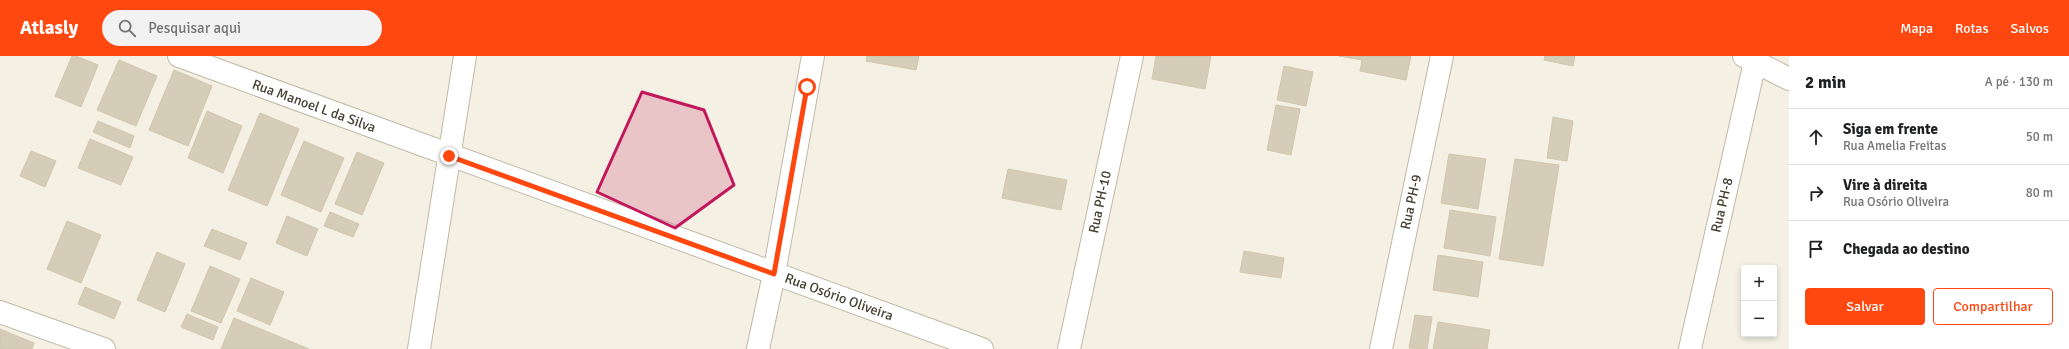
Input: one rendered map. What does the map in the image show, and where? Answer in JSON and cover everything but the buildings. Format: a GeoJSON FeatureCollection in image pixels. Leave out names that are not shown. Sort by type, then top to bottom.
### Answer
{"type":"FeatureCollection","features":[{"type":"Feature","properties":{"kind":"street","name":"Rua Manoel L da Silva"},"geometry":{"type":"LineString","coordinates":[[180,56],[449,156]]}},
{"type":"Feature","properties":{"kind":"street"},"geometry":{"type":"LineString","coordinates":[[419,349],[465,56]]}},
{"type":"Feature","properties":{"kind":"street"},"geometry":{"type":"LineString","coordinates":[[758,349],[774,274],[813,56]]}},
{"type":"Feature","properties":{"kind":"street","name":"Rua PH-10"},"geometry":{"type":"LineString","coordinates":[[1069,349],[1132,56]]}},
{"type":"Feature","properties":{"kind":"street","name":"Rua PH-9"},"geometry":{"type":"LineString","coordinates":[[1381,349],[1442,56]]}},
{"type":"Feature","properties":{"kind":"street"},"geometry":{"type":"LineString","coordinates":[[1749,59],[1789,79]]}},
{"type":"Feature","properties":{"kind":"street","name":"Rua PH-8"},"geometry":{"type":"LineString","coordinates":[[1690,349],[1749,59]]}},
{"type":"Feature","properties":{"kind":"street","name":"Rua Osório Oliveira"},"geometry":{"type":"LineString","coordinates":[[449,156],[982,349]]}},
{"type":"Feature","properties":{"kind":"street"},"geometry":{"type":"LineString","coordinates":[[0,312],[104,349]]}},
{"type":"Feature","properties":{"kind":"highlighted area"},"geometry":{"type":"Polygon","coordinates":[[[642,92],[704,110],[734,185],[675,228],[597,192],[642,92]]]}},
{"type":"Feature","properties":{"kind":"route"},"geometry":{"type":"LineString","coordinates":[[449,156],[774,274],[807,87]]}}]}
